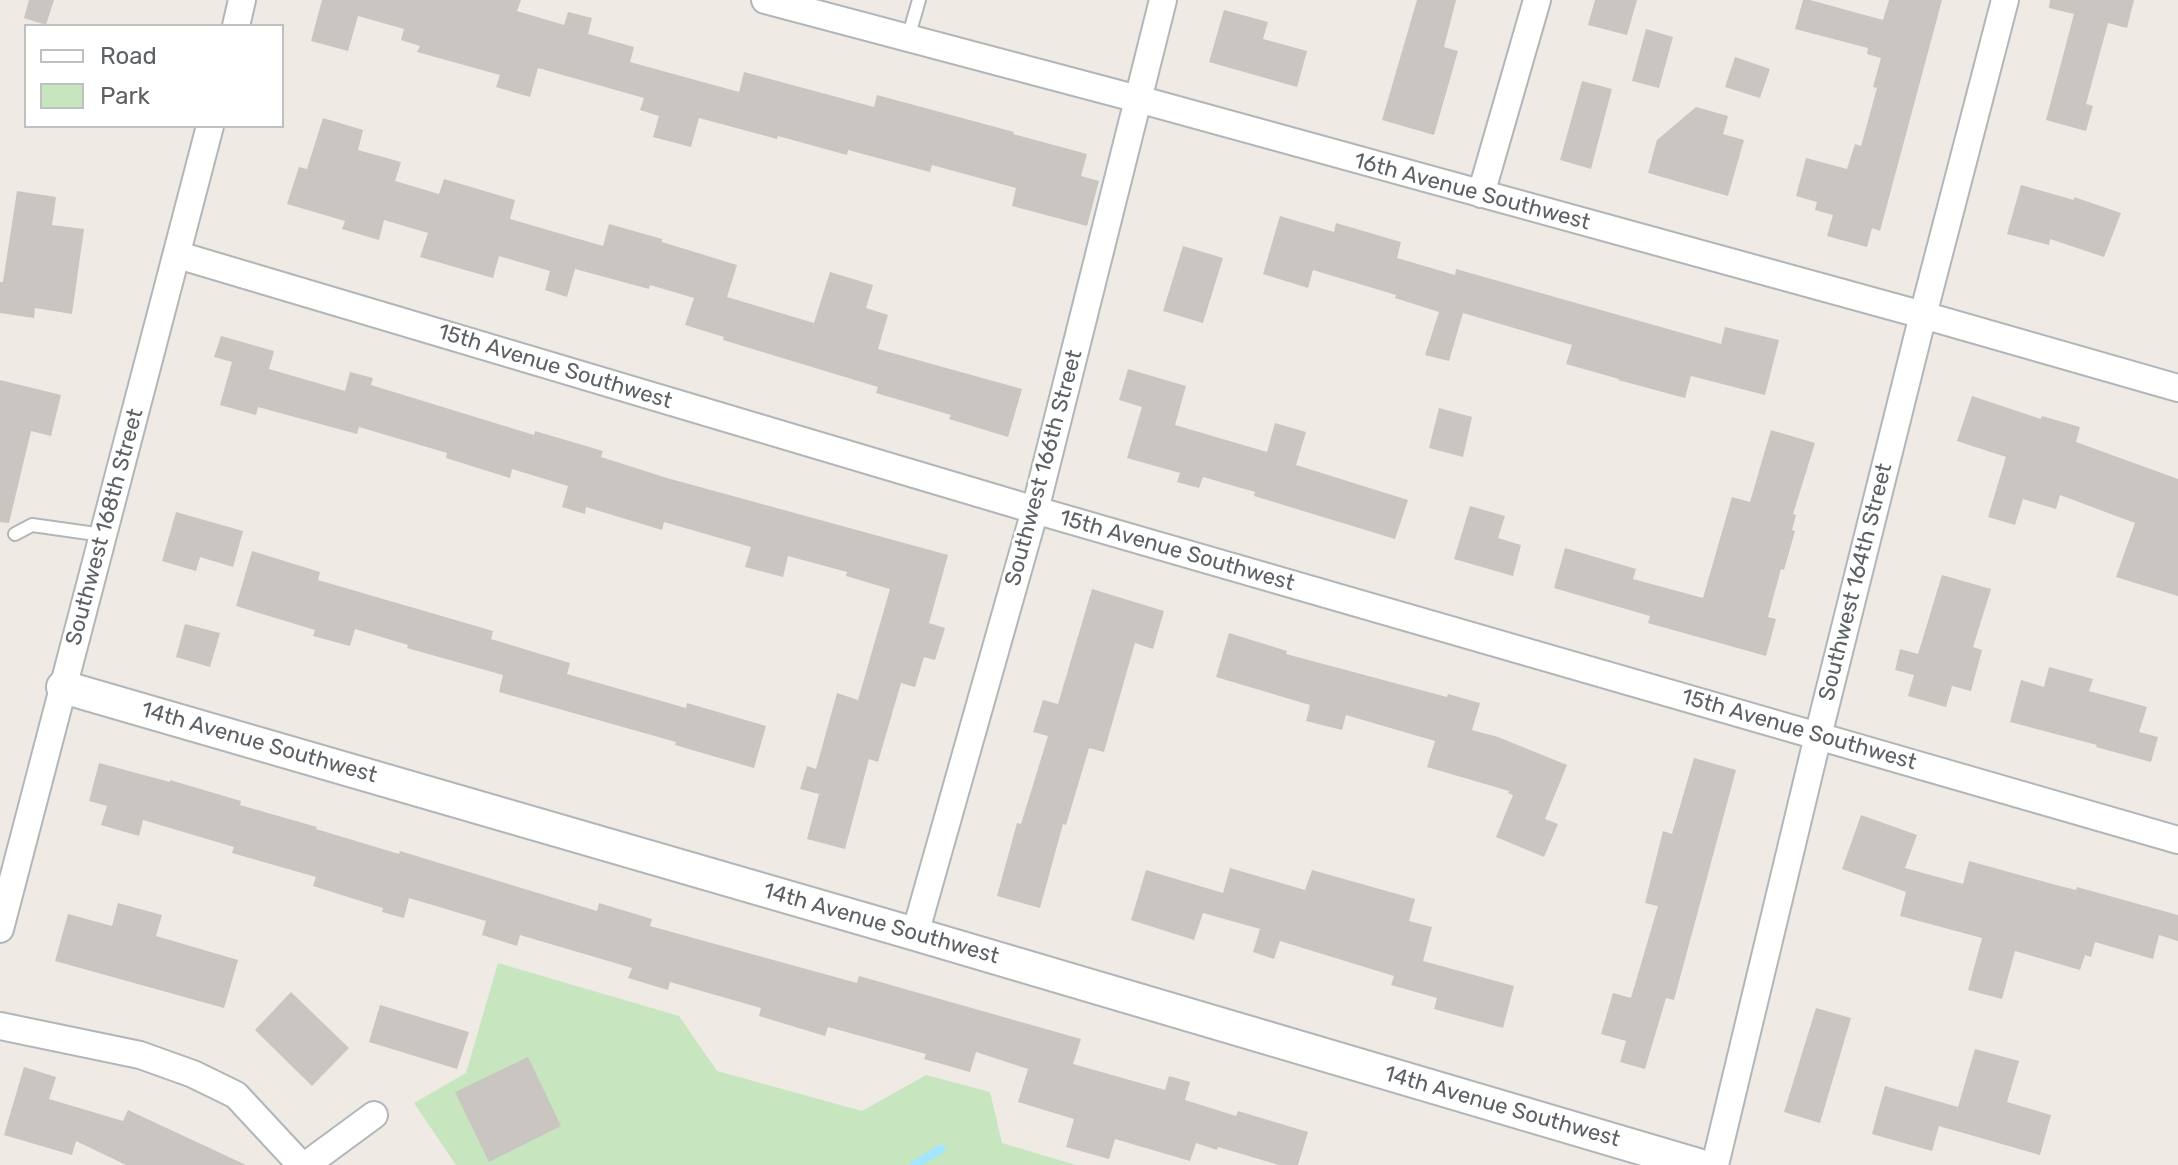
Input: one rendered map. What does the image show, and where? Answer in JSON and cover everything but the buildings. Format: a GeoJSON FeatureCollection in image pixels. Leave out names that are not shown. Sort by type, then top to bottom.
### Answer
{"type":"FeatureCollection","features":[{"type":"Feature","properties":{"kind":"street"},"geometry":{"type":"LineString","coordinates":[[236,24],[242,0]]}},
{"type":"Feature","properties":{"kind":"street","name":"16th Avenue Southwest"},"geometry":{"type":"LineString","coordinates":[[765,0],[806,5],[908,38],[1923,315],[2178,388]]}},
{"type":"Feature","properties":{"kind":"street","name":"Southwest 166th Street"},"geometry":{"type":"LineString","coordinates":[[915,934],[1035,510],[1163,0]]}},
{"type":"Feature","properties":{"kind":"street"},"geometry":{"type":"LineString","coordinates":[[1481,194],[1537,0]]}},
{"type":"Feature","properties":{"kind":"street","name":"Southwest 164th Street"},"geometry":{"type":"LineString","coordinates":[[1715,1165],[1818,736],[2005,0]]}},
{"type":"Feature","properties":{"kind":"street","name":"Southwest 168th Street"},"geometry":{"type":"LineString","coordinates":[[0,929],[210,128]]}},
{"type":"Feature","properties":{"kind":"street","name":"15th Avenue Southwest"},"geometry":{"type":"LineString","coordinates":[[178,255],[1035,510],[2178,840]]}},
{"type":"Feature","properties":{"kind":"street","name":"14th Avenue Southwest"},"geometry":{"type":"LineString","coordinates":[[63,687],[1698,1165]]}},
{"type":"Feature","properties":{"kind":"street"},"geometry":{"type":"LineString","coordinates":[[0,1026],[140,1055],[193,1074],[236,1095],[304,1165],[374,1115]]}},
{"type":"Feature","properties":{"kind":"lane"},"geometry":{"type":"LineString","coordinates":[[908,38],[919,0]]}},
{"type":"Feature","properties":{"kind":"lane"},"geometry":{"type":"LineString","coordinates":[[15,534],[32,525],[103,535]]}},
{"type":"Feature","properties":{"kind":"green space"},"geometry":{"type":"Polygon","coordinates":[[[498,963],[679,1016],[717,1071],[862,1111],[926,1075],[990,1092],[1002,1143],[1076,1165],[456,1165],[414,1103],[466,1073],[498,963]]]}},
{"type":"Feature","properties":{"kind":"waterway"},"geometry":{"type":"LineString","coordinates":[[914,1165],[941,1149]]}}]}
